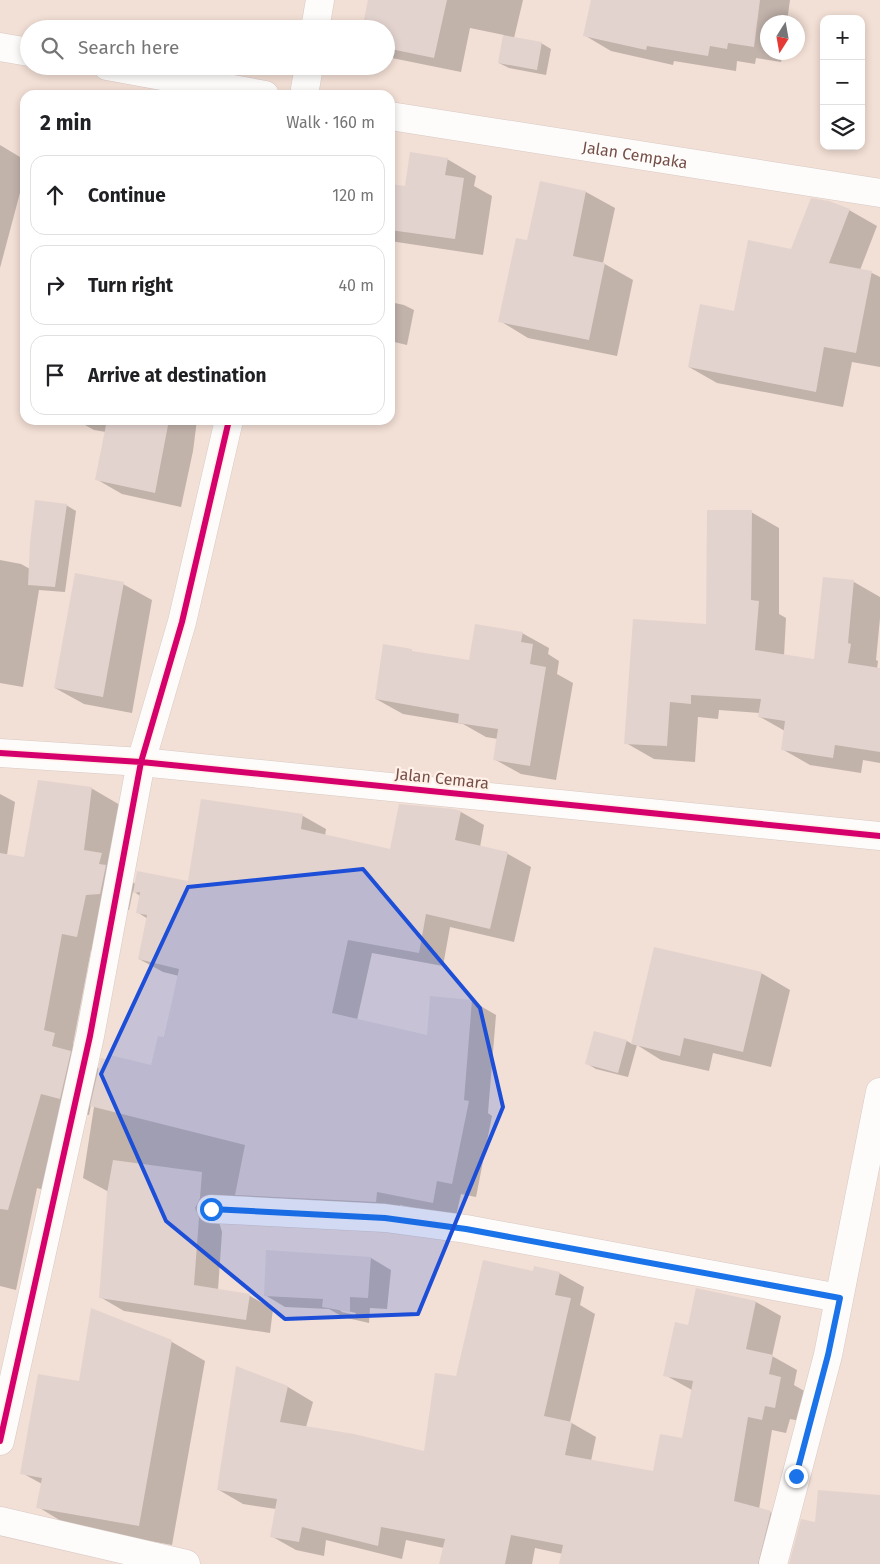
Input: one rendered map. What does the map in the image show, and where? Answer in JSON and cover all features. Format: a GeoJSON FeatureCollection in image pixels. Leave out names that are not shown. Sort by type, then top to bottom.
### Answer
{"type":"FeatureCollection","features":[{"type":"Feature","properties":{"kind":"street"},"geometry":{"type":"LineString","coordinates":[[317,20],[320,0]]}},
{"type":"Feature","properties":{"kind":"street"},"geometry":{"type":"LineString","coordinates":[[0,47],[20,50]]}},
{"type":"Feature","properties":{"kind":"street"},"geometry":{"type":"LineString","coordinates":[[156,75],[239,90]]}},
{"type":"Feature","properties":{"kind":"street"},"geometry":{"type":"LineString","coordinates":[[305,90],[307,75]]}},
{"type":"Feature","properties":{"kind":"street","name":"Jalan Cempaka"},"geometry":{"type":"LineString","coordinates":[[395,117],[880,193]]}},
{"type":"Feature","properties":{"kind":"street"},"geometry":{"type":"LineString","coordinates":[[0,1441],[90,1036],[141,762],[182,622],[228,425]]}},
{"type":"Feature","properties":{"kind":"street","name":"Jalan Cemara"},"geometry":{"type":"LineString","coordinates":[[0,753],[141,762],[880,836]]}},
{"type":"Feature","properties":{"kind":"street"},"geometry":{"type":"LineString","coordinates":[[773,1564],[828,1355],[880,1092]]}},
{"type":"Feature","properties":{"kind":"street"},"geometry":{"type":"LineString","coordinates":[[211,1209],[385,1218],[466,1229],[840,1298]]}},
{"type":"Feature","properties":{"kind":"street"},"geometry":{"type":"LineString","coordinates":[[0,1522],[186,1564]]}},
{"type":"Feature","properties":{"kind":"highlighted area"},"geometry":{"type":"Polygon","coordinates":[[[363,869],[480,1008],[503,1107],[418,1314],[285,1319],[166,1221],[101,1074],[188,887],[363,869]]]}},
{"type":"Feature","properties":{"kind":"shaded area"},"geometry":{"type":"Polygon","coordinates":[[[0,0],[880,0],[880,1564],[0,1564],[0,0]]]}},
{"type":"Feature","properties":{"kind":"building"},"geometry":{"type":"Polygon","coordinates":[[[368,0],[447,0],[434,58],[395,50],[395,20],[364,20],[368,0]]]}},
{"type":"Feature","properties":{"kind":"building"},"geometry":{"type":"Polygon","coordinates":[[[591,0],[760,0],[754,47],[728,43],[727,49],[710,46],[708,56],[647,46],[646,50],[583,36],[591,0]]]}},
{"type":"Feature","properties":{"kind":"building"},"geometry":{"type":"Polygon","coordinates":[[[503,35],[542,42],[537,70],[498,63],[503,35]]]}},
{"type":"Feature","properties":{"kind":"building"},"geometry":{"type":"Polygon","coordinates":[[[410,152],[448,158],[445,175],[464,178],[455,239],[395,231],[395,185],[405,186],[410,152]]]}},
{"type":"Feature","properties":{"kind":"building"},"geometry":{"type":"Polygon","coordinates":[[[540,181],[586,191],[573,256],[605,263],[589,340],[498,322],[516,238],[527,240],[540,181]]]}},
{"type":"Feature","properties":{"kind":"building"},"geometry":{"type":"Polygon","coordinates":[[[811,198],[829,201],[850,209],[829,263],[872,271],[856,353],[824,347],[816,392],[688,367],[700,304],[734,311],[748,240],[791,249],[811,198]]]}},
{"type":"Feature","properties":{"kind":"building"},"geometry":{"type":"Polygon","coordinates":[[[106,425],[168,425],[155,493],[95,480],[106,425]]]}},
{"type":"Feature","properties":{"kind":"building"},"geometry":{"type":"Polygon","coordinates":[[[35,500],[67,504],[55,587],[28,585],[35,500]]]}},
{"type":"Feature","properties":{"kind":"building"},"geometry":{"type":"Polygon","coordinates":[[[707,510],[752,510],[751,600],[759,601],[755,650],[814,659],[823,577],[854,580],[848,643],[851,644],[848,663],[880,668],[880,752],[835,745],[833,758],[781,750],[785,721],[758,717],[761,699],[691,695],[691,704],[670,702],[667,746],[624,744],[633,619],[706,624],[707,510]]]}},
{"type":"Feature","properties":{"kind":"building"},"geometry":{"type":"Polygon","coordinates":[[[75,573],[124,582],[103,697],[54,688],[75,573]]]}},
{"type":"Feature","properties":{"kind":"building"},"geometry":{"type":"Polygon","coordinates":[[[475,624],[523,632],[521,642],[533,644],[530,664],[546,667],[530,766],[493,760],[498,729],[458,723],[459,714],[375,699],[383,644],[412,649],[412,651],[469,660],[475,624]]]}},
{"type":"Feature","properties":{"kind":"building"},"geometry":{"type":"Polygon","coordinates":[[[38,780],[92,787],[84,850],[102,853],[99,864],[106,865],[100,894],[86,895],[77,937],[62,934],[44,1030],[55,1033],[52,1046],[71,1051],[60,1099],[41,1094],[8,1210],[0,1209],[0,853],[24,857],[38,780]]]}},
{"type":"Feature","properties":{"kind":"building"},"geometry":{"type":"Polygon","coordinates":[[[201,799],[303,814],[301,829],[390,849],[399,804],[453,809],[461,811],[455,840],[508,852],[490,929],[426,914],[419,953],[348,940],[332,1013],[427,1035],[430,996],[472,1000],[464,1100],[469,1101],[452,1184],[437,1181],[433,1203],[377,1192],[376,1202],[235,1195],[245,1145],[90,1106],[101,1058],[109,1060],[110,1055],[151,1065],[158,1036],[164,1037],[179,969],[138,959],[147,915],[136,913],[140,892],[133,893],[137,871],[188,881],[201,799]]]}},
{"type":"Feature","properties":{"kind":"building"},"geometry":{"type":"Polygon","coordinates":[[[654,947],[762,972],[743,1052],[684,1038],[680,1056],[631,1044],[654,947]]]}},
{"type":"Feature","properties":{"kind":"building"},"geometry":{"type":"Polygon","coordinates":[[[594,1031],[627,1040],[618,1073],[585,1064],[594,1031]]]}},
{"type":"Feature","properties":{"kind":"building"},"geometry":{"type":"Polygon","coordinates":[[[113,1160],[202,1172],[200,1198],[195,1208],[199,1218],[194,1285],[250,1294],[246,1320],[99,1298],[107,1193],[113,1160]]]}},
{"type":"Feature","properties":{"kind":"building"},"geometry":{"type":"Polygon","coordinates":[[[266,1250],[371,1257],[368,1298],[350,1297],[350,1312],[322,1307],[323,1299],[264,1296],[266,1250]]]}},
{"type":"Feature","properties":{"kind":"building"},"geometry":{"type":"Polygon","coordinates":[[[483,1260],[533,1271],[534,1266],[560,1272],[555,1295],[571,1298],[544,1416],[572,1422],[565,1455],[653,1471],[660,1434],[682,1438],[693,1381],[663,1376],[675,1322],[688,1325],[696,1288],[756,1301],[746,1349],[773,1355],[769,1374],[781,1377],[775,1408],[765,1406],[762,1420],[748,1417],[734,1501],[771,1511],[758,1564],[559,1564],[563,1545],[511,1535],[505,1564],[439,1564],[445,1539],[381,1527],[378,1546],[302,1527],[299,1542],[270,1537],[277,1499],[217,1490],[236,1366],[288,1386],[280,1422],[354,1434],[424,1451],[435,1373],[456,1376],[483,1260]]]}},
{"type":"Feature","properties":{"kind":"building"},"geometry":{"type":"Polygon","coordinates":[[[91,1308],[172,1340],[139,1526],[36,1508],[42,1478],[20,1474],[38,1374],[79,1381],[91,1308]]]}},
{"type":"Feature","properties":{"kind":"building"},"geometry":{"type":"Polygon","coordinates":[[[818,1490],[880,1495],[880,1564],[789,1564],[801,1519],[815,1522],[818,1490]]]}},
{"type":"Feature","properties":{"kind":"cycle path"},"geometry":{"type":"LineString","coordinates":[[0,1441],[90,1036],[141,762],[182,622],[228,425]]}},
{"type":"Feature","properties":{"kind":"cycle path"},"geometry":{"type":"LineString","coordinates":[[0,753],[141,762],[880,836]]}},
{"type":"Feature","properties":{"kind":"route"},"geometry":{"type":"LineString","coordinates":[[211,1209],[385,1218],[466,1229],[840,1298],[828,1355],[796,1476]]}}]}
